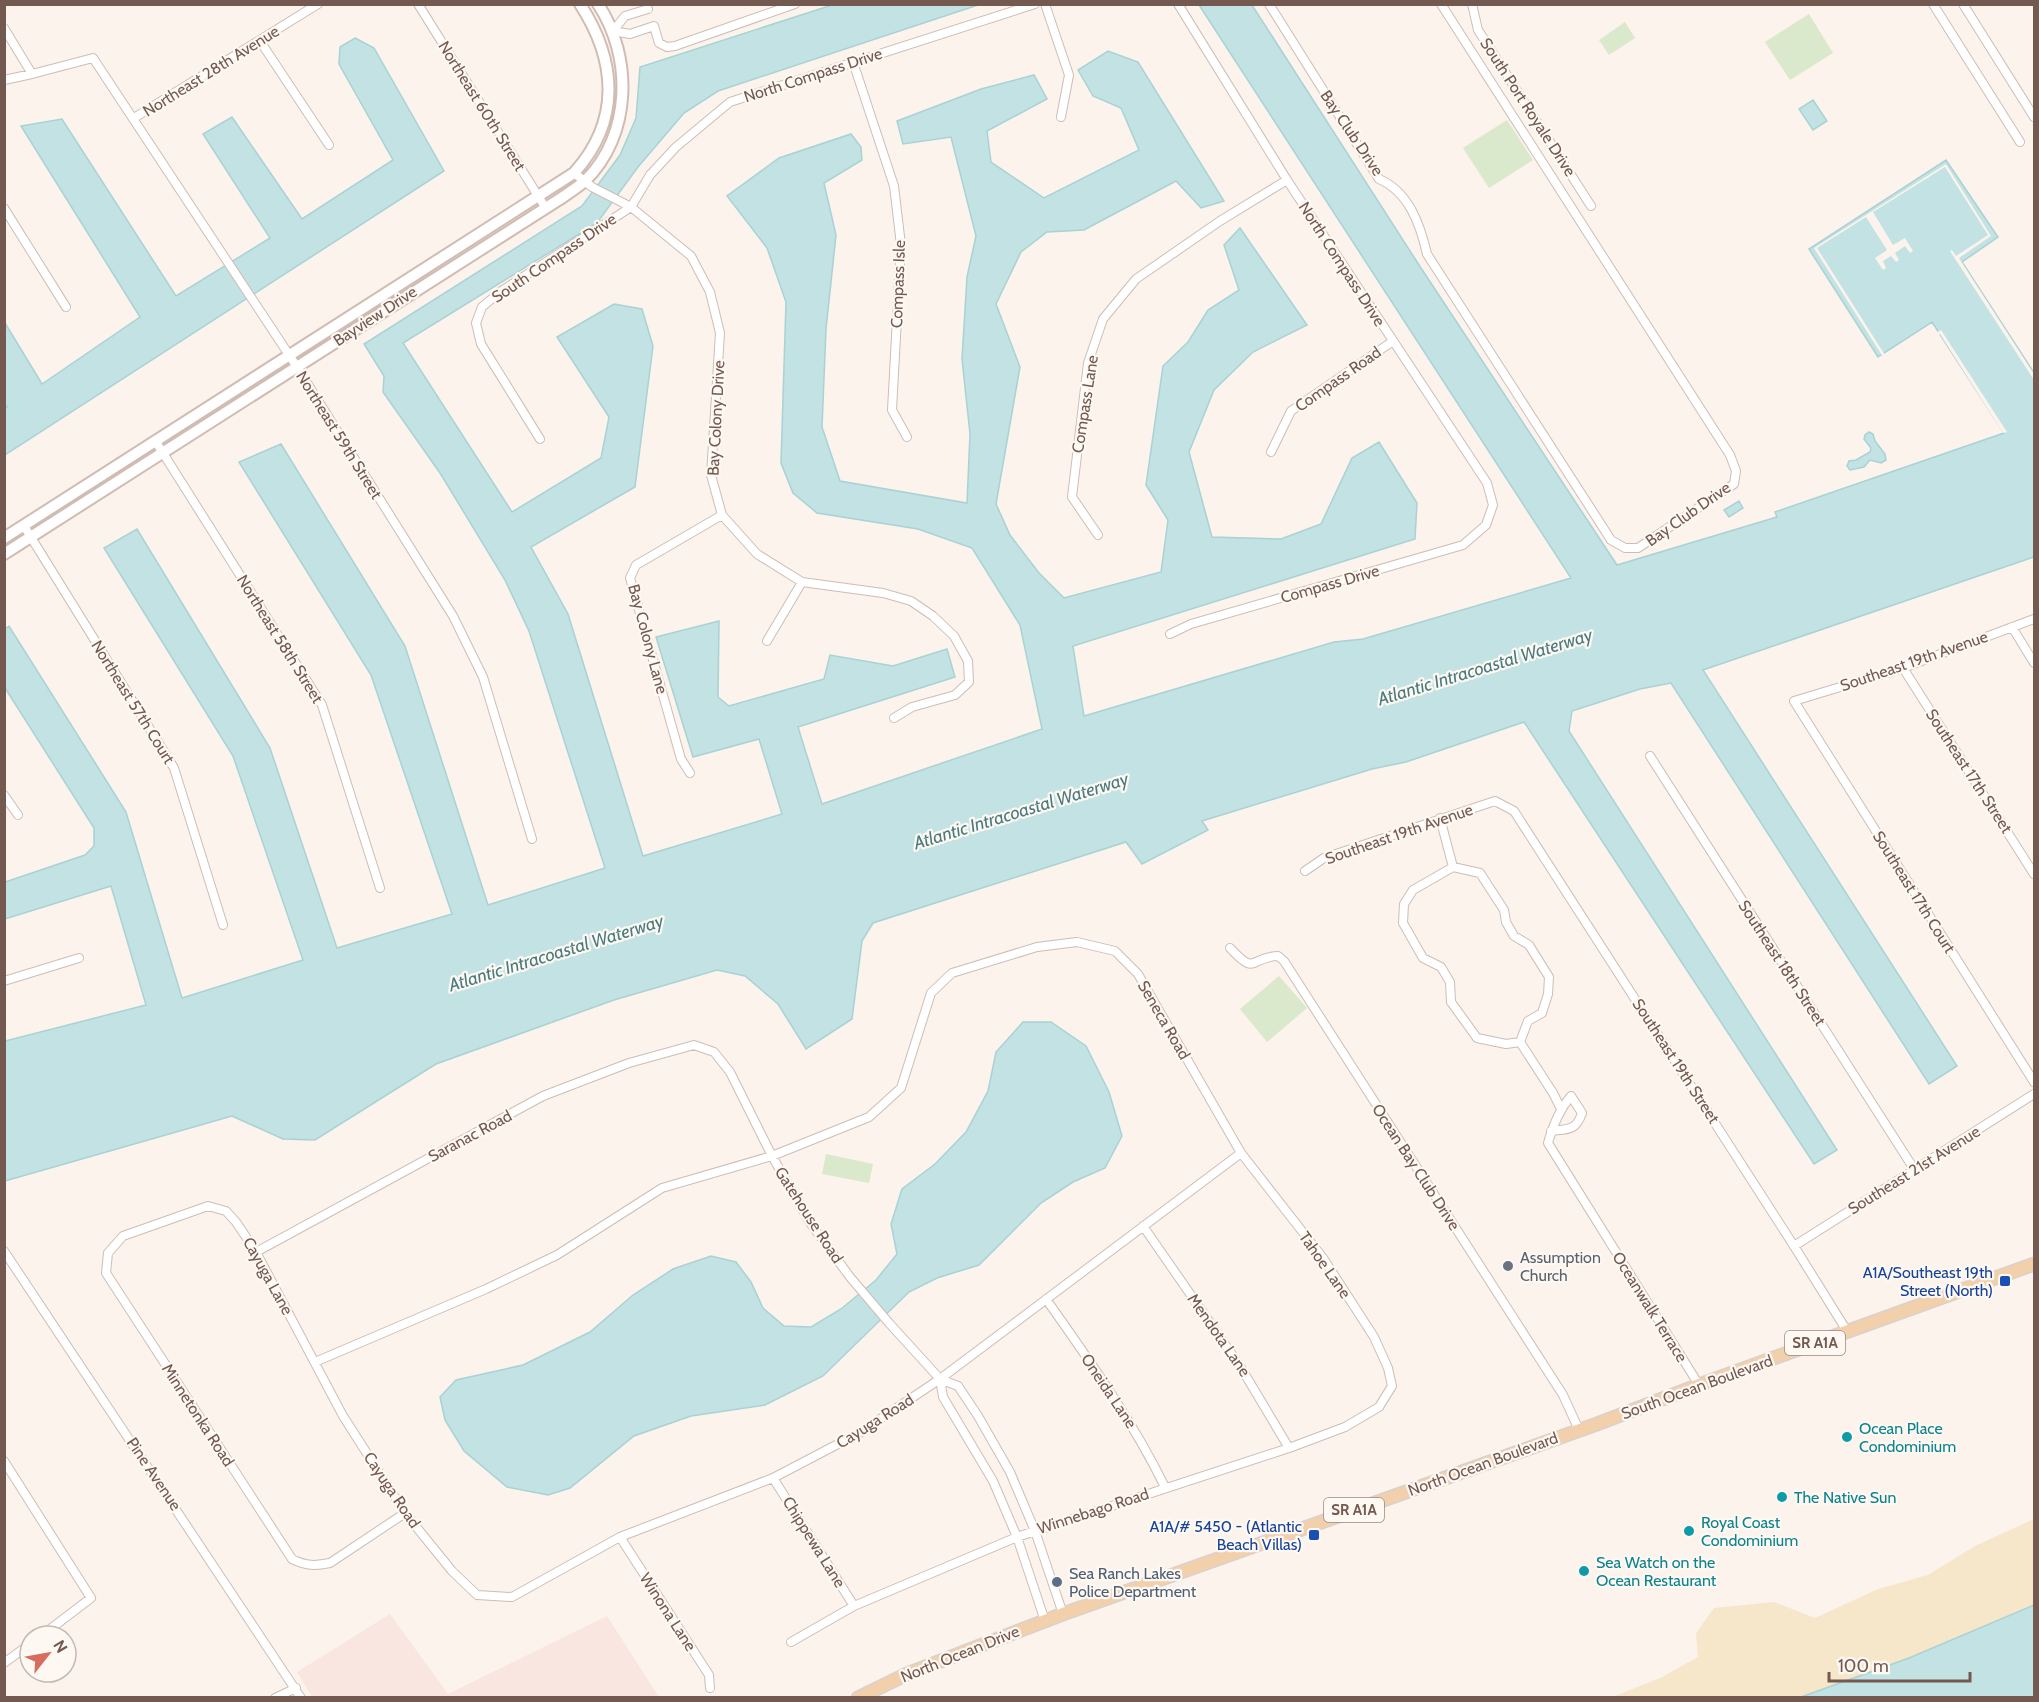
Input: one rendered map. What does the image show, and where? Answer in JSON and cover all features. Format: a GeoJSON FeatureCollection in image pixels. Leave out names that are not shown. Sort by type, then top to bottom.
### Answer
{"type":"FeatureCollection","features":[{"type":"Feature","properties":{"kind":"main road","name":"South Ocean Boulevard"},"geometry":{"type":"LineString","coordinates":[[1597,1424],[2034,1264]]}},
{"type":"Feature","properties":{"kind":"main road","name":"North Ocean Boulevard"},"geometry":{"type":"LineString","coordinates":[[1063,1614],[1597,1424]]}},
{"type":"Feature","properties":{"kind":"main road","name":"North Ocean Drive"},"geometry":{"type":"LineString","coordinates":[[858,1698],[907,1674],[1063,1614]]}},
{"type":"Feature","properties":{"kind":"street","name":"Northeast 28th Avenue"},"geometry":{"type":"LineString","coordinates":[[134,118],[318,4]]}},
{"type":"Feature","properties":{"kind":"street","name":"Northeast 60th Street"},"geometry":{"type":"LineString","coordinates":[[418,4],[545,207]]}},
{"type":"Feature","properties":{"kind":"street","name":"Bayview Drive"},"geometry":{"type":"LineString","coordinates":[[4,538],[574,173],[593,147],[604,124],[609,88],[607,66],[597,34],[580,4]]}},
{"type":"Feature","properties":{"kind":"street","name":"Bayview Drive"},"geometry":{"type":"LineString","coordinates":[[4,554],[545,207],[588,184],[605,154],[620,113],[623,88],[613,31],[598,4]]}},
{"type":"Feature","properties":{"kind":"street"},"geometry":{"type":"LineString","coordinates":[[597,34],[613,31],[630,34],[654,26],[659,43],[675,46],[795,4]]}},
{"type":"Feature","properties":{"kind":"street","name":"North Compass Drive"},"geometry":{"type":"LineString","coordinates":[[631,207],[650,175],[670,154],[730,102],[1035,4]]}},
{"type":"Feature","properties":{"kind":"street"},"geometry":{"type":"LineString","coordinates":[[1045,4],[1069,75],[1061,117]]}},
{"type":"Feature","properties":{"kind":"street","name":"North Compass Drive"},"geometry":{"type":"LineString","coordinates":[[1178,4],[1287,180],[1487,483],[1493,504],[1486,525]]}},
{"type":"Feature","properties":{"kind":"street","name":"Bay Club Drive"},"geometry":{"type":"LineString","coordinates":[[1269,4],[1379,179],[1391,184],[1420,223],[1427,254],[1611,540],[1625,548],[1638,548],[1734,484],[1736,471],[1730,455],[1441,4]]}},
{"type":"Feature","properties":{"kind":"street","name":"South Port Royale Drive"},"geometry":{"type":"LineString","coordinates":[[1472,4],[1478,30],[1591,206]]}},
{"type":"Feature","properties":{"kind":"street"},"geometry":{"type":"LineString","coordinates":[[1933,4],[2020,142]]}},
{"type":"Feature","properties":{"kind":"street"},"geometry":{"type":"LineString","coordinates":[[1963,4],[2034,117]]}},
{"type":"Feature","properties":{"kind":"street"},"geometry":{"type":"LineString","coordinates":[[613,31],[625,16],[648,9]]}},
{"type":"Feature","properties":{"kind":"street"},"geometry":{"type":"LineString","coordinates":[[4,28],[32,74],[4,80]]}},
{"type":"Feature","properties":{"kind":"street"},"geometry":{"type":"LineString","coordinates":[[260,41],[329,146]]}},
{"type":"Feature","properties":{"kind":"street","name":"Northeast 59th Street"},"geometry":{"type":"LineString","coordinates":[[32,74],[93,58],[290,356],[453,616],[483,677],[532,839]]}},
{"type":"Feature","properties":{"kind":"street","name":"Compass Isle"},"geometry":{"type":"LineString","coordinates":[[853,62],[894,186],[901,245],[892,410],[907,437]]}},
{"type":"Feature","properties":{"kind":"street","name":"Bay Colony Drive"},"geometry":{"type":"LineString","coordinates":[[574,173],[588,184],[631,207],[691,256],[710,292],[720,333],[711,476],[722,515],[757,554],[801,582],[883,593],[911,601],[933,616],[954,636],[968,660],[969,682],[956,695],[912,707],[894,718]]}},
{"type":"Feature","properties":{"kind":"street","name":"Compass Lane"},"geometry":{"type":"LineString","coordinates":[[1098,535],[1072,497],[1088,363],[1103,319],[1136,279],[1220,220],[1287,180]]}},
{"type":"Feature","properties":{"kind":"street","name":"South Compass Drive"},"geometry":{"type":"LineString","coordinates":[[540,439],[481,344],[476,323],[482,307],[500,292],[631,207]]}},
{"type":"Feature","properties":{"kind":"street"},"geometry":{"type":"LineString","coordinates":[[4,208],[66,306]]}},
{"type":"Feature","properties":{"kind":"street"},"geometry":{"type":"LineString","coordinates":[[482,232],[489,243]]}},
{"type":"Feature","properties":{"kind":"street"},"geometry":{"type":"LineString","coordinates":[[416,274],[423,286]]}},
{"type":"Feature","properties":{"kind":"street"},"geometry":{"type":"LineString","coordinates":[[352,316],[359,327]]}},
{"type":"Feature","properties":{"kind":"street","name":"Compass Road"},"geometry":{"type":"LineString","coordinates":[[1271,452],[1291,411],[1393,341]]}},
{"type":"Feature","properties":{"kind":"street"},"geometry":{"type":"LineString","coordinates":[[226,396],[233,408]]}},
{"type":"Feature","properties":{"kind":"street","name":"Northeast 58th Street"},"geometry":{"type":"LineString","coordinates":[[156,441],[322,705],[380,888]]}},
{"type":"Feature","properties":{"kind":"street"},"geometry":{"type":"LineString","coordinates":[[97,479],[104,490]]}},
{"type":"Feature","properties":{"kind":"street","name":"Bay Colony Lane"},"geometry":{"type":"LineString","coordinates":[[690,773],[681,759],[630,578],[636,565],[722,515]]}},
{"type":"Feature","properties":{"kind":"street","name":"Compass Drive"},"geometry":{"type":"LineString","coordinates":[[1170,634],[1191,624],[1463,545],[1486,525]]}},
{"type":"Feature","properties":{"kind":"street","name":"Northeast 57th Court"},"geometry":{"type":"LineString","coordinates":[[24,526],[174,768],[223,925]]}},
{"type":"Feature","properties":{"kind":"street"},"geometry":{"type":"LineString","coordinates":[[767,641],[801,582]]}},
{"type":"Feature","properties":{"kind":"street","name":"Southeast 19th Avenue"},"geometry":{"type":"LineString","coordinates":[[1794,701],[1903,668],[2034,619]]}},
{"type":"Feature","properties":{"kind":"street"},"geometry":{"type":"LineString","coordinates":[[2012,627],[2034,663]]}},
{"type":"Feature","properties":{"kind":"street","name":"Southeast 17th Street"},"geometry":{"type":"LineString","coordinates":[[1903,668],[2034,874]]}},
{"type":"Feature","properties":{"kind":"street","name":"Southeast 17th Court"},"geometry":{"type":"LineString","coordinates":[[1794,701],[2034,1082]]}},
{"type":"Feature","properties":{"kind":"street","name":"Southeast 18th Street"},"geometry":{"type":"LineString","coordinates":[[1650,756],[1914,1169]]}},
{"type":"Feature","properties":{"kind":"street"},"geometry":{"type":"LineString","coordinates":[[4,795],[18,815]]}},
{"type":"Feature","properties":{"kind":"street","name":"Southeast 19th Avenue"},"geometry":{"type":"LineString","coordinates":[[1305,871],[1324,858],[1495,801]]}},
{"type":"Feature","properties":{"kind":"street","name":"Southeast 19th Street"},"geometry":{"type":"LineString","coordinates":[[1495,801],[1514,811],[1847,1332]]}},
{"type":"Feature","properties":{"kind":"street"},"geometry":{"type":"LineString","coordinates":[[1440,818],[1453,867]]}},
{"type":"Feature","properties":{"kind":"street"},"geometry":{"type":"LineString","coordinates":[[1453,867],[1480,873],[1504,910],[1506,922],[1514,936],[1529,945],[1549,977],[1548,994],[1542,1013],[1528,1021],[1520,1042],[1506,1044],[1477,1038],[1451,1002],[1450,982],[1441,967],[1423,957],[1403,923],[1404,904],[1413,890],[1453,867]]}},
{"type":"Feature","properties":{"kind":"street","name":"Seneca Road"},"geometry":{"type":"LineString","coordinates":[[771,1156],[869,1117],[901,1088],[931,993],[952,974],[1037,947],[1077,942],[1115,951],[1138,974],[1241,1153]]}},
{"type":"Feature","properties":{"kind":"street","name":"Ocean Bay Club Drive"},"geometry":{"type":"LineString","coordinates":[[1230,948],[1244,963],[1252,964],[1270,956],[1278,956],[1284,961],[1563,1395],[1579,1430]]}},
{"type":"Feature","properties":{"kind":"street"},"geometry":{"type":"LineString","coordinates":[[4,981],[79,958]]}},
{"type":"Feature","properties":{"kind":"street"},"geometry":{"type":"LineString","coordinates":[[1520,1042],[1553,1093],[1560,1109]]}},
{"type":"Feature","properties":{"kind":"street","name":"Gatehouse Road"},"geometry":{"type":"LineString","coordinates":[[694,1045],[714,1052],[730,1072],[771,1156],[811,1224],[850,1277],[940,1379],[958,1386],[978,1416],[1010,1472],[1035,1531],[1063,1614]]}},
{"type":"Feature","properties":{"kind":"street","name":"Saranac Road"},"geometry":{"type":"LineString","coordinates":[[256,1252],[543,1096],[629,1063],[694,1045]]}},
{"type":"Feature","properties":{"kind":"street","name":"Southeast 21st Avenue"},"geometry":{"type":"LineString","coordinates":[[1794,1246],[2034,1094]]}},
{"type":"Feature","properties":{"kind":"street"},"geometry":{"type":"LineString","coordinates":[[1571,1096],[1582,1113],[1579,1123],[1571,1129],[1551,1131],[1560,1109],[1571,1096]]}},
{"type":"Feature","properties":{"kind":"street","name":"Oceanwalk Terrace"},"geometry":{"type":"LineString","coordinates":[[1551,1131],[1548,1143],[1699,1385]]}},
{"type":"Feature","properties":{"kind":"street"},"geometry":{"type":"LineString","coordinates":[[940,1379],[1241,1153]]}},
{"type":"Feature","properties":{"kind":"street","name":"Tahoe Lane"},"geometry":{"type":"LineString","coordinates":[[1241,1153],[1323,1258],[1374,1337],[1388,1368],[1392,1386]]}},
{"type":"Feature","properties":{"kind":"street"},"geometry":{"type":"LineString","coordinates":[[315,1362],[557,1256],[663,1188],[771,1156]]}},
{"type":"Feature","properties":{"kind":"street","name":"Cayuga Lane"},"geometry":{"type":"LineString","coordinates":[[208,1206],[226,1211],[236,1222],[256,1252],[315,1362]]}},
{"type":"Feature","properties":{"kind":"street","name":"Minnetonka Road"},"geometry":{"type":"LineString","coordinates":[[208,1206],[123,1236],[108,1253],[106,1273],[292,1559],[304,1565],[316,1566],[330,1563],[405,1513]]}},
{"type":"Feature","properties":{"kind":"street","name":"Mendota Lane"},"geometry":{"type":"LineString","coordinates":[[1143,1226],[1240,1366],[1290,1448]]}},
{"type":"Feature","properties":{"kind":"street","name":"Pine Avenue"},"geometry":{"type":"LineString","coordinates":[[4,1251],[301,1698]]}},
{"type":"Feature","properties":{"kind":"street","name":"Oneida Lane"},"geometry":{"type":"LineString","coordinates":[[1046,1299],[1117,1401],[1146,1448],[1165,1487]]}},
{"type":"Feature","properties":{"kind":"street","name":"Cayuga Road"},"geometry":{"type":"LineString","coordinates":[[315,1362],[343,1416],[405,1513],[452,1571],[477,1595],[512,1597],[620,1537],[773,1478],[861,1432],[940,1379]]}},
{"type":"Feature","properties":{"kind":"street","name":"Gatehouse Road"},"geometry":{"type":"LineString","coordinates":[[940,1379],[943,1397],[993,1481],[1017,1537],[1045,1621]]}},
{"type":"Feature","properties":{"kind":"street","name":"Winnebago Road"},"geometry":{"type":"LineString","coordinates":[[791,1642],[854,1606],[1017,1537],[1290,1448],[1345,1427],[1379,1407],[1392,1386]]}},
{"type":"Feature","properties":{"kind":"street"},"geometry":{"type":"LineString","coordinates":[[4,1461],[91,1598],[56,1624]]}},
{"type":"Feature","properties":{"kind":"street","name":"Chippewa Lane"},"geometry":{"type":"LineString","coordinates":[[773,1478],[854,1606]]}},
{"type":"Feature","properties":{"kind":"street","name":"Winona Lane"},"geometry":{"type":"LineString","coordinates":[[620,1537],[709,1675],[710,1688]]}},
{"type":"Feature","properties":{"kind":"street"},"geometry":{"type":"LineString","coordinates":[[4,1663],[18,1653]]}},
{"type":"Feature","properties":{"kind":"street"},"geometry":{"type":"LineString","coordinates":[[275,1698],[296,1688]]}},
{"type":"Feature","properties":{"kind":"shaded area"},"geometry":{"type":"Polygon","coordinates":[[[390,1614],[448,1694],[607,1616],[659,1697],[312,1697],[297,1672],[390,1614]]]}},
{"type":"Feature","properties":{"kind":"green space"},"geometry":{"type":"Polygon","coordinates":[[[1809,14],[1833,53],[1790,80],[1765,42],[1809,14]]]}},
{"type":"Feature","properties":{"kind":"green space"},"geometry":{"type":"Polygon","coordinates":[[[1625,22],[1635,38],[1609,55],[1599,40],[1625,22]]]}},
{"type":"Feature","properties":{"kind":"green space"},"geometry":{"type":"Polygon","coordinates":[[[1507,120],[1533,160],[1489,188],[1463,148],[1507,120]]]}},
{"type":"Feature","properties":{"kind":"green space"},"geometry":{"type":"Polygon","coordinates":[[[1279,976],[1307,1008],[1267,1042],[1240,1009],[1279,976]]]}},
{"type":"Feature","properties":{"kind":"green space"},"geometry":{"type":"Polygon","coordinates":[[[826,1154],[873,1164],[869,1183],[822,1174],[826,1154]]]}},
{"type":"Feature","properties":{"kind":"sand"},"geometry":{"type":"Polygon","coordinates":[[[2034,1519],[2034,1605],[1909,1658],[1801,1697],[1610,1698],[1660,1678],[1698,1657],[1696,1633],[1714,1608],[1774,1602],[1815,1618],[1878,1589],[1928,1575],[1975,1546],[2034,1519]]]}},
{"type":"Feature","properties":{"kind":"water","name":"Atlantic Intracoastal Waterway"},"geometry":{"type":"Polygon","coordinates":[[[832,5],[978,5],[718,91],[684,113],[638,167],[597,223],[403,343],[512,512],[601,458],[609,417],[557,337],[614,304],[642,309],[653,346],[635,487],[531,547],[568,614],[643,856],[782,814],[759,739],[693,757],[656,637],[719,621],[718,697],[729,706],[824,679],[830,655],[893,666],[947,649],[955,677],[798,727],[822,804],[1042,729],[1020,625],[972,548],[918,529],[817,513],[793,493],[781,463],[786,302],[767,248],[727,196],[779,158],[851,134],[861,147],[862,160],[824,183],[836,235],[826,329],[822,427],[840,481],[967,503],[970,434],[962,359],[967,277],[976,236],[951,137],[903,144],[897,121],[981,89],[1034,75],[1047,99],[987,131],[991,162],[1044,198],[1139,150],[1121,108],[1093,96],[1078,70],[1108,51],[1138,62],[1224,201],[1201,208],[1176,181],[1084,230],[1047,232],[1021,252],[996,304],[1020,367],[996,504],[1010,535],[1039,573],[1064,598],[1161,572],[1168,520],[1146,485],[1163,366],[1188,342],[1208,310],[1239,290],[1224,245],[1240,228],[1307,325],[1253,352],[1214,390],[1189,452],[1212,537],[1281,539],[1321,524],[1352,458],[1379,442],[1417,503],[1415,539],[1073,646],[1084,716],[1334,642],[1363,639],[1571,578],[1199,5],[1252,5],[1421,268],[1617,565],[1777,517],[1775,512],[2004,433],[1932,322],[1878,357],[1809,249],[1946,160],[1998,237],[1962,262],[2034,373],[2034,557],[1703,670],[1957,1066],[1929,1084],[1671,683],[1640,689],[1572,711],[1569,731],[1837,1150],[1814,1164],[1524,722],[1406,762],[1372,769],[1202,821],[1208,830],[1142,864],[1126,842],[873,923],[862,941],[852,1019],[806,1049],[778,1004],[745,976],[717,970],[614,1000],[436,1064],[315,1140],[283,1139],[232,1116],[5,1181],[5,1041],[146,1005],[111,886],[5,919],[5,882],[85,855],[94,846],[94,828],[5,688],[5,629],[9,626],[126,812],[182,998],[303,960],[233,756],[104,548],[137,529],[270,748],[337,948],[452,914],[371,675],[239,462],[281,444],[405,646],[488,905],[605,868],[529,631],[505,580],[440,473],[383,392],[384,376],[364,344],[582,206],[620,155],[636,118],[640,67],[832,5]]]}},
{"type":"Feature","properties":{"kind":"water"},"geometry":{"type":"Polygon","coordinates":[[[355,38],[374,48],[444,171],[5,455],[4,408],[7,407],[4,403],[5,323],[42,384],[140,317],[21,126],[62,119],[176,296],[270,238],[203,134],[232,117],[302,219],[393,160],[339,64],[340,47],[355,38]]]}},
{"type":"Feature","properties":{"kind":"water"},"geometry":{"type":"Polygon","coordinates":[[[1813,100],[1827,121],[1813,130],[1799,109],[1813,100]]]}},
{"type":"Feature","properties":{"kind":"water"},"geometry":{"type":"Polygon","coordinates":[[[1869,432],[1873,434],[1886,460],[1881,463],[1870,460],[1864,467],[1850,470],[1847,466],[1849,461],[1856,460],[1870,452],[1871,448],[1864,439],[1869,432]]]}},
{"type":"Feature","properties":{"kind":"water"},"geometry":{"type":"Polygon","coordinates":[[[1739,501],[1743,508],[1729,517],[1724,510],[1739,501]]]}},
{"type":"Feature","properties":{"kind":"water"},"geometry":{"type":"Polygon","coordinates":[[[1023,1022],[1051,1022],[1086,1046],[1109,1092],[1122,1136],[1105,1168],[1073,1182],[1041,1203],[979,1265],[937,1278],[909,1292],[823,1376],[765,1405],[691,1416],[634,1436],[570,1488],[548,1495],[507,1487],[464,1451],[445,1420],[440,1397],[456,1380],[523,1365],[590,1332],[633,1295],[673,1269],[711,1256],[736,1262],[751,1282],[763,1308],[784,1326],[811,1327],[841,1309],[876,1280],[897,1254],[891,1224],[902,1189],[935,1164],[966,1132],[988,1091],[996,1052],[1023,1022]]]}},
{"type":"Feature","properties":{"kind":"water"},"geometry":{"type":"Polygon","coordinates":[[[2034,1605],[2034,1697],[1801,1697],[1909,1658],[2034,1605]]]}},
{"type":"Feature","properties":{"kind":"pier"},"geometry":{"type":"Polygon","coordinates":[[[1946,164],[1991,236],[1959,258],[2034,374],[2034,380],[1950,251],[1952,250],[1956,256],[1988,235],[1945,167],[1873,212],[1893,245],[1905,238],[1913,251],[1910,253],[1905,246],[1895,253],[1899,260],[1896,262],[1891,256],[1883,261],[1886,268],[1883,270],[1875,258],[1887,250],[1866,217],[1817,248],[1885,355],[1883,357],[1814,248],[1946,164]]]}},
{"type":"Feature","properties":{"kind":"pier"},"geometry":{"type":"Polygon","coordinates":[[[1941,330],[2007,432],[2003,433],[1940,334],[1936,333],[1941,330]]]}},
{"type":"Feature","properties":{"kind":"place","name":"Assumption Church"},"geometry":{"type":"Point","coordinates":[1508,1266]}},
{"type":"Feature","properties":{"kind":"place","name":"A1A/Southeast 19th Street (North)"},"geometry":{"type":"Point","coordinates":[2005,1281]}},
{"type":"Feature","properties":{"kind":"place","name":"Ocean Place Condominium"},"geometry":{"type":"Point","coordinates":[1847,1437]}},
{"type":"Feature","properties":{"kind":"place","name":"The Native Sun"},"geometry":{"type":"Point","coordinates":[1782,1497]}},
{"type":"Feature","properties":{"kind":"place","name":"Royal Coast Condominium"},"geometry":{"type":"Point","coordinates":[1689,1531]}},
{"type":"Feature","properties":{"kind":"place","name":"A1A/# 5450 - (Atlantic Beach Villas)"},"geometry":{"type":"Point","coordinates":[1314,1535]}},
{"type":"Feature","properties":{"kind":"place","name":"Sea Watch on the Ocean Restaurant"},"geometry":{"type":"Point","coordinates":[1584,1571]}},
{"type":"Feature","properties":{"kind":"place","name":"Sea Ranch Lakes Police Department"},"geometry":{"type":"Point","coordinates":[1057,1582]}}]}
